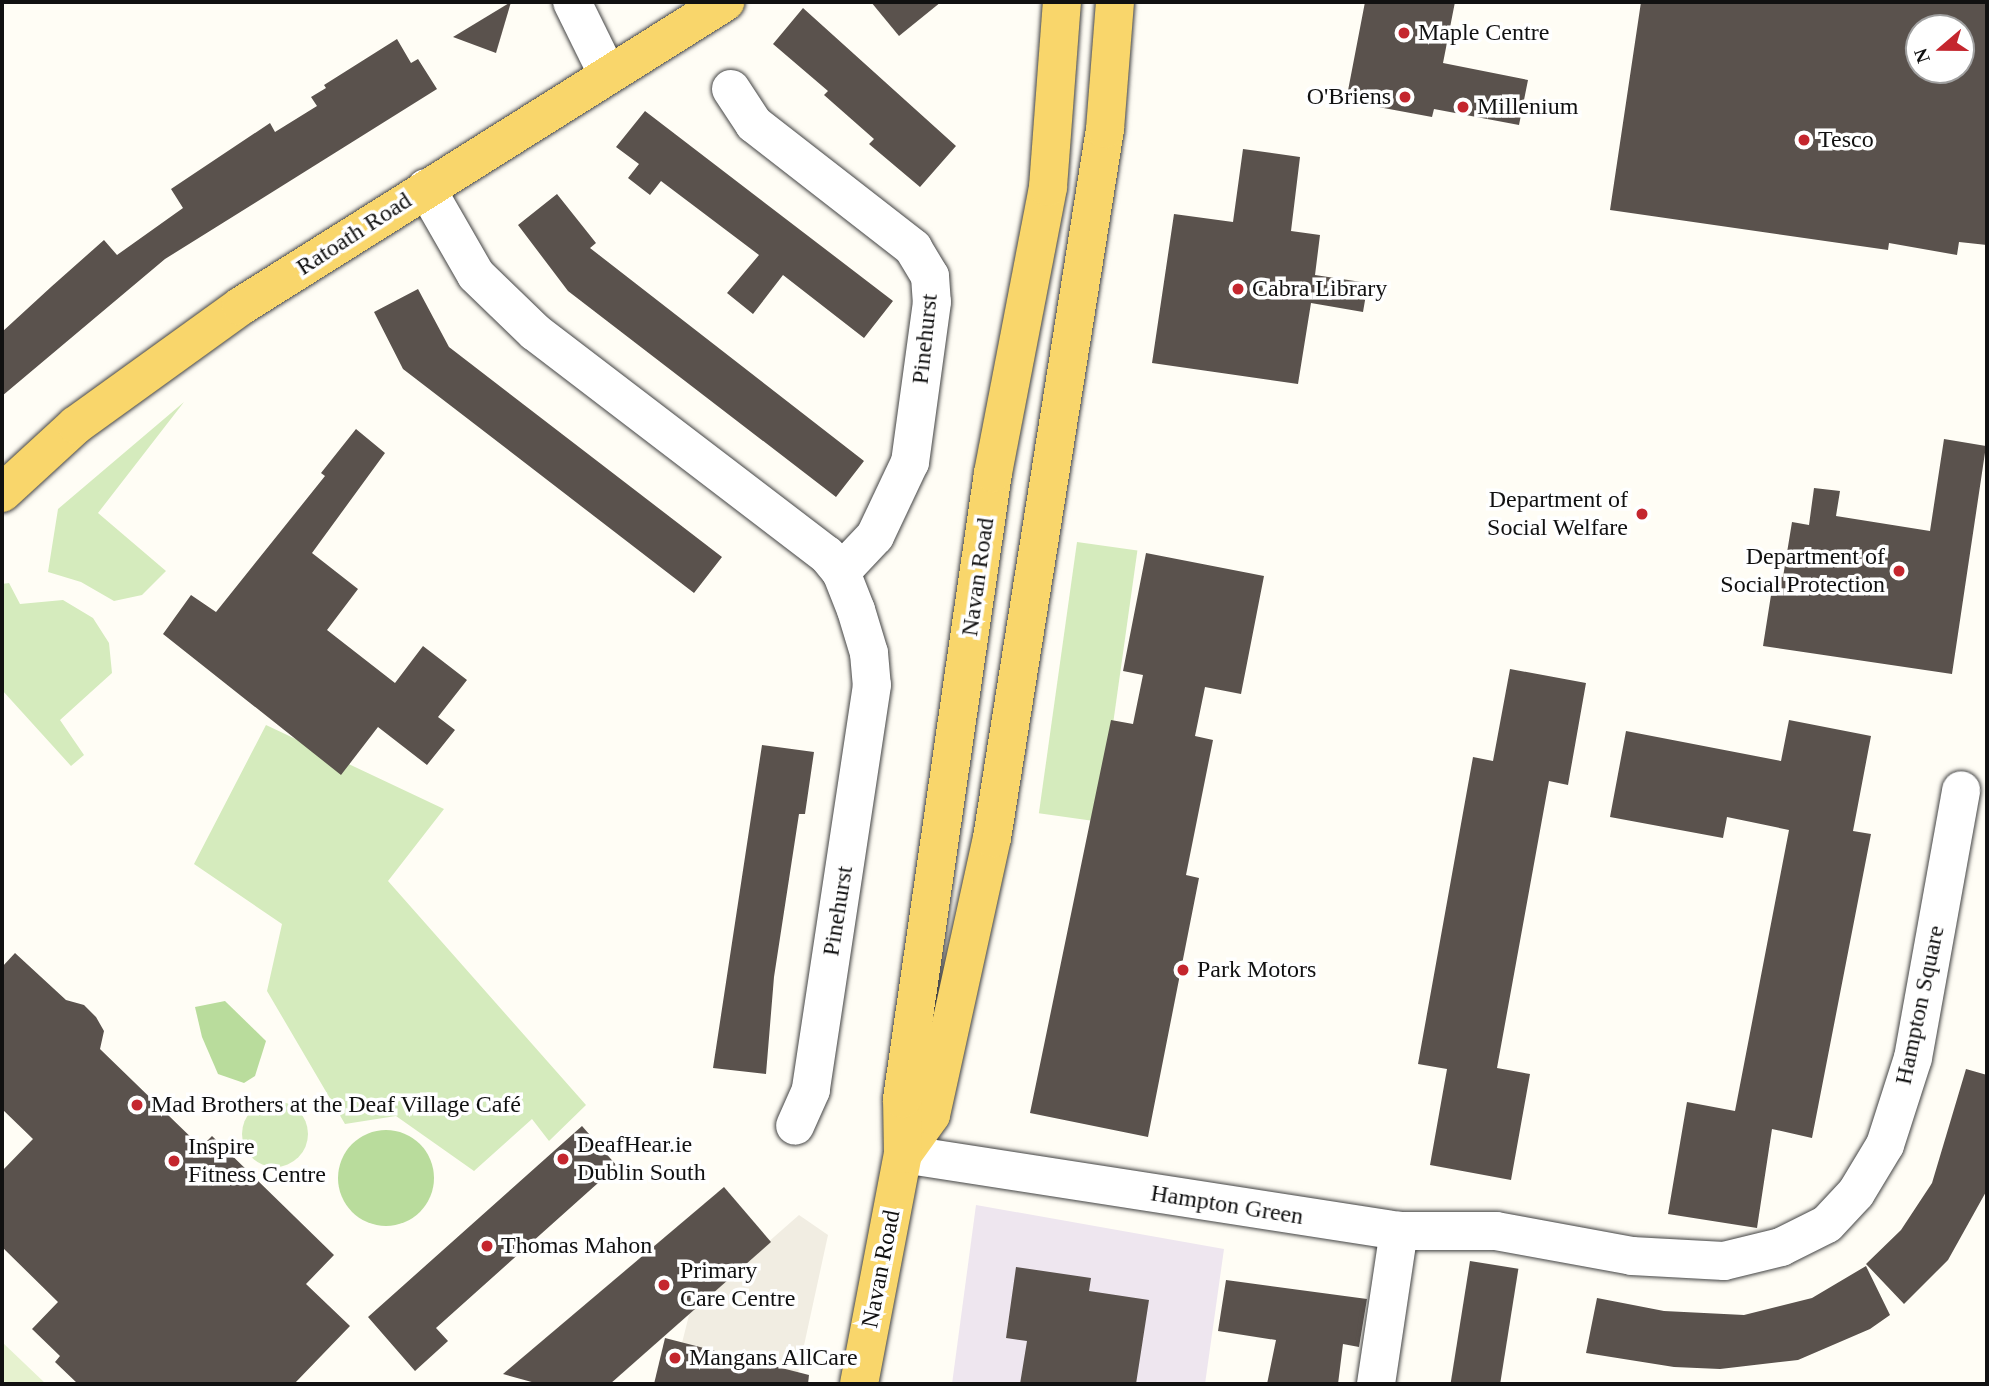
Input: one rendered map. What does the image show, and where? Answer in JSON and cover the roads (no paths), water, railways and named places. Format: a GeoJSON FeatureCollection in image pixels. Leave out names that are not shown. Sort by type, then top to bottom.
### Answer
{"type":"FeatureCollection","features":[{"type":"Feature","properties":{"kind":"main road","name":"Ratoath Road"},"geometry":{"type":"LineString","coordinates":[[2,493],[76,425],[156,365],[426,188],[607,73],[726,2]]}},
{"type":"Feature","properties":{"kind":"main road","name":"Navan Road"},"geometry":{"type":"LineString","coordinates":[[859,1384],[903,1154],[902,1099],[991,486],[1048,187],[1061,3]]}},
{"type":"Feature","properties":{"kind":"main road","name":"Navan Road"},"geometry":{"type":"LineString","coordinates":[[903,1154],[931,1115],[992,838],[1105,128],[1118,9]]}},
{"type":"Feature","properties":{"kind":"street"},"geometry":{"type":"LineString","coordinates":[[572,2],[607,73]]}},
{"type":"Feature","properties":{"kind":"street","name":"Pinehurst"},"geometry":{"type":"LineString","coordinates":[[731,89],[754,124],[914,248],[930,276],[932,302],[910,462],[875,536],[841,572]]}},
{"type":"Feature","properties":{"kind":"street","name":"Pinehurst"},"geometry":{"type":"LineString","coordinates":[[426,188],[476,275],[535,332],[802,533],[841,572],[869,653],[872,685],[811,1090],[795,1126]]}},
{"type":"Feature","properties":{"kind":"street","name":"Hampton Square"},"geometry":{"type":"LineString","coordinates":[[1399,1231],[1496,1231],[1632,1256],[1724,1261],[1781,1247],[1827,1224],[1856,1193],[1885,1145],[1913,1058],[1961,790]]}},
{"type":"Feature","properties":{"kind":"street","name":"Hampton Green"},"geometry":{"type":"LineString","coordinates":[[903,1154],[1399,1231]]}},
{"type":"Feature","properties":{"kind":"street"},"geometry":{"type":"LineString","coordinates":[[1376,1384],[1399,1231]]}},
{"type":"Feature","properties":{"kind":"place","name":"Maple Centre"},"geometry":{"type":"Point","coordinates":[1404,33]}},
{"type":"Feature","properties":{"kind":"place","name":"O'Briens"},"geometry":{"type":"Point","coordinates":[1405,97]}},
{"type":"Feature","properties":{"kind":"place","name":"Millenium"},"geometry":{"type":"Point","coordinates":[1463,107]}},
{"type":"Feature","properties":{"kind":"place","name":"Tesco"},"geometry":{"type":"Point","coordinates":[1804,140]}},
{"type":"Feature","properties":{"kind":"place","name":"Cabra Library"},"geometry":{"type":"Point","coordinates":[1238,289]}},
{"type":"Feature","properties":{"kind":"place","name":"Department of Social Welfare"},"geometry":{"type":"Point","coordinates":[1642,514]}},
{"type":"Feature","properties":{"kind":"place","name":"Department of Social Protection"},"geometry":{"type":"Point","coordinates":[1899,571]}},
{"type":"Feature","properties":{"kind":"place","name":"Park Motors"},"geometry":{"type":"Point","coordinates":[1183,970]}},
{"type":"Feature","properties":{"kind":"place","name":"Mad Brothers at the Deaf Village Café"},"geometry":{"type":"Point","coordinates":[137,1105]}},
{"type":"Feature","properties":{"kind":"place","name":"DeafHear.ie Dublin South"},"geometry":{"type":"Point","coordinates":[563,1159]}},
{"type":"Feature","properties":{"kind":"place","name":"Inspire Fitness Centre"},"geometry":{"type":"Point","coordinates":[174,1161]}},
{"type":"Feature","properties":{"kind":"place","name":"Thomas Mahon"},"geometry":{"type":"Point","coordinates":[487,1246]}},
{"type":"Feature","properties":{"kind":"place","name":"Primary Care Centre"},"geometry":{"type":"Point","coordinates":[664,1285]}},
{"type":"Feature","properties":{"kind":"place","name":"Mangans AllCare"},"geometry":{"type":"Point","coordinates":[675,1358]}}]}
